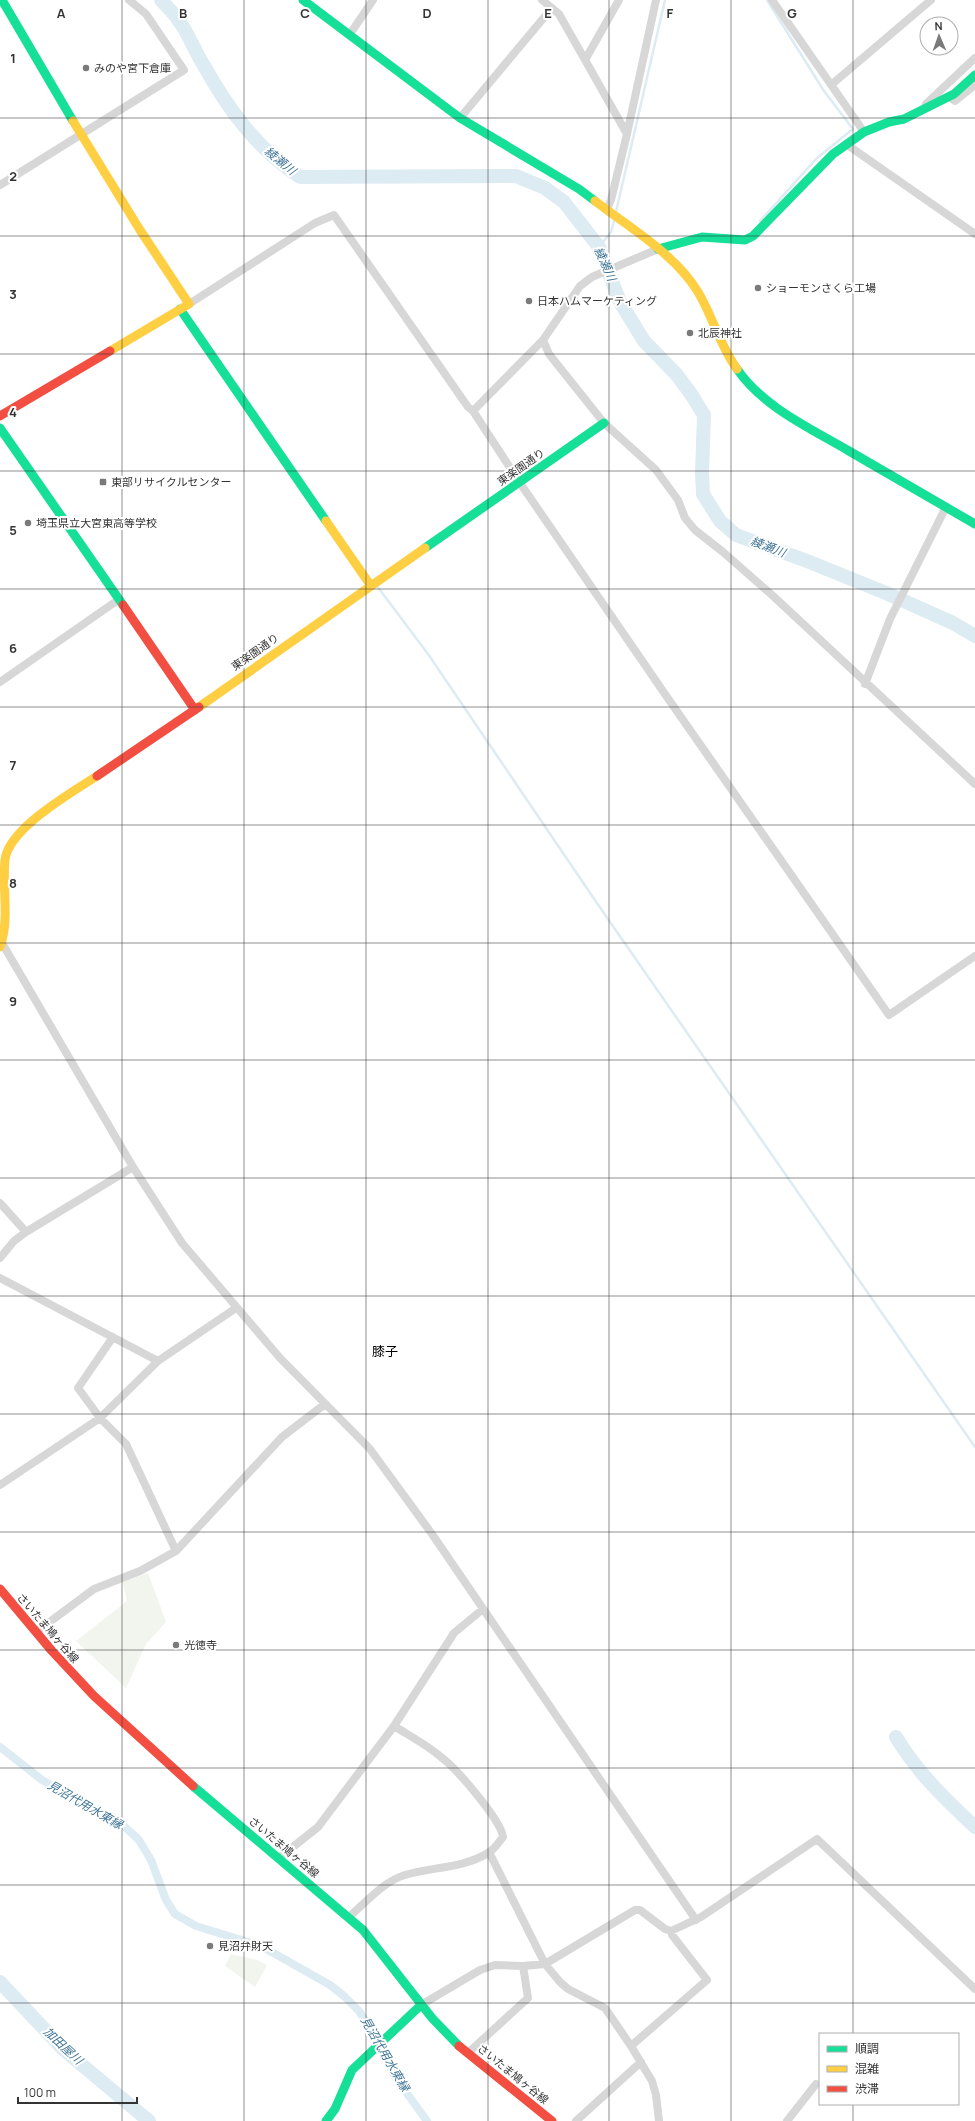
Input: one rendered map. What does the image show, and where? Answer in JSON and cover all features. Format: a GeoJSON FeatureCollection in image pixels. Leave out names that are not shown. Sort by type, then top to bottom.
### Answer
{"type":"FeatureCollection","features":[{"type":"Feature","properties":{"kind":"street"},"geometry":{"type":"LineString","coordinates":[[2,0],[81,134],[162,265],[189,304]]}},
{"type":"Feature","properties":{"kind":"street"},"geometry":{"type":"LineString","coordinates":[[0,185],[184,70],[146,14],[129,0]]}},
{"type":"Feature","properties":{"kind":"street"},"geometry":{"type":"LineString","coordinates":[[303,0],[350,34],[428,96],[460,118],[543,166],[609,211],[658,249],[678,268],[698,292],[731,361],[745,381],[764,398],[803,424],[975,524]]}},
{"type":"Feature","properties":{"kind":"street"},"geometry":{"type":"LineString","coordinates":[[350,34],[373,0]]}},
{"type":"Feature","properties":{"kind":"street"},"geometry":{"type":"LineString","coordinates":[[542,0],[559,14],[626,134]]}},
{"type":"Feature","properties":{"kind":"street"},"geometry":{"type":"LineString","coordinates":[[585,60],[619,0]]}},
{"type":"Feature","properties":{"kind":"street"},"geometry":{"type":"LineString","coordinates":[[609,211],[656,0]]}},
{"type":"Feature","properties":{"kind":"street"},"geometry":{"type":"LineString","coordinates":[[772,0],[864,132]]}},
{"type":"Feature","properties":{"kind":"street"},"geometry":{"type":"LineString","coordinates":[[832,85],[931,0]]}},
{"type":"Feature","properties":{"kind":"street"},"geometry":{"type":"LineString","coordinates":[[460,118],[552,8]]}},
{"type":"Feature","properties":{"kind":"street"},"geometry":{"type":"LineString","coordinates":[[914,114],[975,58]]}},
{"type":"Feature","properties":{"kind":"street"},"geometry":{"type":"LineString","coordinates":[[473,411],[544,340],[580,286],[592,277],[658,249],[702,237],[745,240],[753,236],[833,154],[846,144],[864,132],[914,114],[949,97],[973,81]]}},
{"type":"Feature","properties":{"kind":"street"},"geometry":{"type":"LineString","coordinates":[[846,144],[975,234]]}},
{"type":"Feature","properties":{"kind":"street"},"geometry":{"type":"LineString","coordinates":[[1,412],[189,304],[314,223],[334,214],[468,406],[473,411],[520,483],[889,1015],[975,956]]}},
{"type":"Feature","properties":{"kind":"street"},"geometry":{"type":"LineString","coordinates":[[180,309],[371,586]]}},
{"type":"Feature","properties":{"kind":"street"},"geometry":{"type":"LineString","coordinates":[[544,340],[549,354],[604,423],[656,470],[678,500],[685,518],[695,530],[723,552],[772,595],[865,684],[975,784]]}},
{"type":"Feature","properties":{"kind":"street","name":"東楽園通り"},"geometry":{"type":"LineString","coordinates":[[1,945],[5,918],[3,872],[4,846],[34,819],[195,710],[604,423]]}},
{"type":"Feature","properties":{"kind":"street"},"geometry":{"type":"LineString","coordinates":[[0,428],[195,710]]}},
{"type":"Feature","properties":{"kind":"street"},"geometry":{"type":"LineString","coordinates":[[865,684],[890,619],[946,507]]}},
{"type":"Feature","properties":{"kind":"street"},"geometry":{"type":"LineString","coordinates":[[0,682],[118,600]]}},
{"type":"Feature","properties":{"kind":"street"},"geometry":{"type":"LineString","coordinates":[[1,945],[133,1167],[182,1244],[280,1358],[370,1448],[432,1534],[696,1920]]}},
{"type":"Feature","properties":{"kind":"street"},"geometry":{"type":"LineString","coordinates":[[0,1258],[14,1241],[26,1232],[133,1167]]}},
{"type":"Feature","properties":{"kind":"street"},"geometry":{"type":"LineString","coordinates":[[0,1203],[26,1232]]}},
{"type":"Feature","properties":{"kind":"street"},"geometry":{"type":"LineString","coordinates":[[0,1278],[158,1361]]}},
{"type":"Feature","properties":{"kind":"street"},"geometry":{"type":"LineString","coordinates":[[0,1485],[100,1418],[158,1361],[236,1308]]}},
{"type":"Feature","properties":{"kind":"street"},"geometry":{"type":"LineString","coordinates":[[113,1337],[78,1388],[100,1418],[126,1444],[176,1551]]}},
{"type":"Feature","properties":{"kind":"street"},"geometry":{"type":"LineString","coordinates":[[36,1632],[94,1589],[140,1571],[176,1551],[282,1437],[325,1404]]}},
{"type":"Feature","properties":{"kind":"street","name":"さいたま鳩ヶ谷線"},"geometry":{"type":"LineString","coordinates":[[0,1589],[36,1632],[106,1709],[278,1858],[349,1917],[381,1951],[421,2004],[445,2032],[468,2053],[552,2121]]}},
{"type":"Feature","properties":{"kind":"street"},"geometry":{"type":"LineString","coordinates":[[278,1858],[318,1827],[394,1726],[454,1633],[483,1609]]}},
{"type":"Feature","properties":{"kind":"street"},"geometry":{"type":"LineString","coordinates":[[349,1917],[392,1881],[404,1875],[450,1866],[490,1852],[503,1837],[502,1833],[475,1794],[442,1757],[394,1726]]}},
{"type":"Feature","properties":{"kind":"street"},"geometry":{"type":"LineString","coordinates":[[326,2121],[340,2100],[345,2081],[356,2065],[421,2004],[480,1970],[495,1965],[523,1966],[545,1964],[635,1910],[640,1910],[665,1929],[671,1931],[696,1920],[817,1839],[975,1989]]}},
{"type":"Feature","properties":{"kind":"street"},"geometry":{"type":"LineString","coordinates":[[490,1852],[545,1964],[568,1989],[605,2008],[631,2046],[652,2081],[656,2095],[659,2121]]}},
{"type":"Feature","properties":{"kind":"street"},"geometry":{"type":"LineString","coordinates":[[631,2046],[706,1980],[672,1935],[671,1931]]}},
{"type":"Feature","properties":{"kind":"street"},"geometry":{"type":"LineString","coordinates":[[468,2053],[528,1998],[523,1966]]}},
{"type":"Feature","properties":{"kind":"street"},"geometry":{"type":"LineString","coordinates":[[576,2121],[641,2062]]}},
{"type":"Feature","properties":{"kind":"street"},"geometry":{"type":"LineString","coordinates":[[787,2121],[816,2084]]}},
{"type":"Feature","properties":{"kind":"shaded area"},"geometry":{"type":"Polygon","coordinates":[[[148,1573],[166,1622],[146,1644],[126,1688],[76,1641],[127,1601],[123,1582],[148,1573]]]}},
{"type":"Feature","properties":{"kind":"shaded area"},"geometry":{"type":"Polygon","coordinates":[[[231,1954],[257,1960],[267,1965],[255,1987],[225,1966],[231,1954]]]}},
{"type":"Feature","properties":{"kind":"waterway","name":"綾瀬川"},"geometry":{"type":"LineString","coordinates":[[161,0],[183,26],[200,59],[233,112],[270,154],[300,177],[516,176],[545,188],[564,202],[599,247],[620,302],[644,341],[677,375],[704,415],[702,472],[703,494],[720,521],[736,535],[807,561],[886,593],[953,623],[975,636]]}},
{"type":"Feature","properties":{"kind":"waterway"},"geometry":{"type":"LineString","coordinates":[[616,212],[665,0]]}},
{"type":"Feature","properties":{"kind":"waterway"},"geometry":{"type":"LineString","coordinates":[[760,221],[817,158],[853,129],[824,91],[767,0]]}},
{"type":"Feature","properties":{"kind":"waterway"},"geometry":{"type":"LineString","coordinates":[[599,247],[611,232],[614,221]]}},
{"type":"Feature","properties":{"kind":"waterway"},"geometry":{"type":"LineString","coordinates":[[377,586],[428,654],[601,909],[975,1447]]}},
{"type":"Feature","properties":{"kind":"waterway"},"geometry":{"type":"LineString","coordinates":[[896,1737],[922,1773],[975,1827]]}},
{"type":"Feature","properties":{"kind":"waterway","name":"見沼代用水東縁"},"geometry":{"type":"LineString","coordinates":[[0,1747],[42,1780],[125,1827],[139,1840],[151,1860],[166,1900],[175,1914],[196,1926],[261,1946],[330,1985],[344,1996],[359,2011],[377,2038],[395,2077],[427,2121]]}},
{"type":"Feature","properties":{"kind":"waterway","name":"加田屋川"},"geometry":{"type":"LineString","coordinates":[[0,1982],[63,2049],[149,2121]]}},
{"type":"Feature","properties":{"kind":"traffic: fast"},"geometry":{"type":"LineString","coordinates":[[2,0],[73,121]]}},
{"type":"Feature","properties":{"kind":"traffic: fast"},"geometry":{"type":"LineString","coordinates":[[303,0],[460,118],[579,189],[595,201]]}},
{"type":"Feature","properties":{"kind":"traffic: fast"},"geometry":{"type":"LineString","coordinates":[[658,249],[702,237],[745,240],[753,236],[833,154],[864,132],[889,122],[904,119],[954,94],[975,75]]}},
{"type":"Feature","properties":{"kind":"traffic: fast"},"geometry":{"type":"LineString","coordinates":[[180,309],[326,521]]}},
{"type":"Feature","properties":{"kind":"traffic: fast"},"geometry":{"type":"LineString","coordinates":[[737,369],[760,395],[788,416],[975,524]]}},
{"type":"Feature","properties":{"kind":"traffic: fast"},"geometry":{"type":"LineString","coordinates":[[425,548],[604,423]]}},
{"type":"Feature","properties":{"kind":"traffic: fast"},"geometry":{"type":"LineString","coordinates":[[0,428],[123,605]]}},
{"type":"Feature","properties":{"kind":"traffic: fast"},"geometry":{"type":"LineString","coordinates":[[193,1786],[363,1930],[432,2018],[459,2046]]}},
{"type":"Feature","properties":{"kind":"traffic: fast"},"geometry":{"type":"LineString","coordinates":[[326,2121],[335,2109],[352,2070],[421,2005]]}},
{"type":"Feature","properties":{"kind":"traffic: slow"},"geometry":{"type":"LineString","coordinates":[[73,121],[140,230],[189,304],[110,351]]}},
{"type":"Feature","properties":{"kind":"traffic: slow"},"geometry":{"type":"LineString","coordinates":[[595,201],[651,242],[688,278],[698,292],[726,351],[737,369]]}},
{"type":"Feature","properties":{"kind":"traffic: slow"},"geometry":{"type":"LineString","coordinates":[[326,521],[371,586]]}},
{"type":"Feature","properties":{"kind":"traffic: slow"},"geometry":{"type":"LineString","coordinates":[[199,707],[425,548]]}},
{"type":"Feature","properties":{"kind":"traffic: slow"},"geometry":{"type":"LineString","coordinates":[[0,947],[5,926],[4,871],[5,860],[9,848],[17,836],[43,812],[97,776]]}},
{"type":"Feature","properties":{"kind":"traffic: jam"},"geometry":{"type":"LineString","coordinates":[[0,416],[110,351]]}},
{"type":"Feature","properties":{"kind":"traffic: jam"},"geometry":{"type":"LineString","coordinates":[[123,605],[195,710]]}},
{"type":"Feature","properties":{"kind":"traffic: jam"},"geometry":{"type":"LineString","coordinates":[[97,776],[199,707]]}},
{"type":"Feature","properties":{"kind":"traffic: jam"},"geometry":{"type":"LineString","coordinates":[[0,1589],[52,1651],[94,1696],[193,1786]]}},
{"type":"Feature","properties":{"kind":"traffic: jam"},"geometry":{"type":"LineString","coordinates":[[459,2046],[552,2121]]}},
{"type":"Feature","properties":{"kind":"place","name":"みのや宮下倉庫"},"geometry":{"type":"Point","coordinates":[86,68]}},
{"type":"Feature","properties":{"kind":"place","name":"ショーモンさくら工場"},"geometry":{"type":"Point","coordinates":[758,288]}},
{"type":"Feature","properties":{"kind":"place","name":"日本ハムマーケティング"},"geometry":{"type":"Point","coordinates":[529,301]}},
{"type":"Feature","properties":{"kind":"place","name":"北辰神社"},"geometry":{"type":"Point","coordinates":[690,333]}},
{"type":"Feature","properties":{"kind":"place","name":"東部リサイクルセンター"},"geometry":{"type":"Point","coordinates":[103,482]}},
{"type":"Feature","properties":{"kind":"place","name":"埼玉県立大宮東高等学校"},"geometry":{"type":"Point","coordinates":[28,523]}},
{"type":"Feature","properties":{"kind":"place","name":"光徳寺"},"geometry":{"type":"Point","coordinates":[176,1645]}},
{"type":"Feature","properties":{"kind":"place","name":"見沼弁財天"},"geometry":{"type":"Point","coordinates":[210,1946]}},
{"type":"Feature","properties":{"kind":"district","name":"膝子"},"geometry":{"type":"Point","coordinates":[385,1351]}}]}
